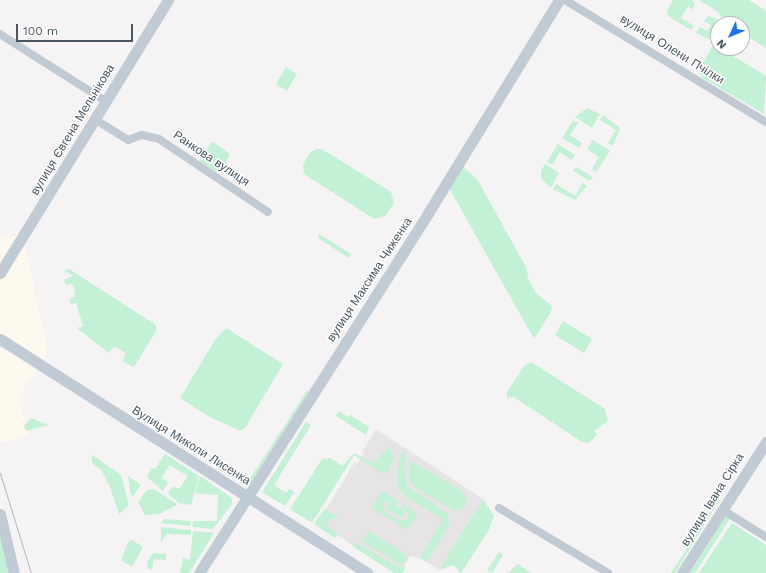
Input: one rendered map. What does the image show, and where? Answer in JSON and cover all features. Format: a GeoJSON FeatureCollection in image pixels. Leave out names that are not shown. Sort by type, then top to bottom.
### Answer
{"type":"FeatureCollection","features":[{"type":"Feature","properties":{"kind":"street","name":"вулиця Євгена Мельнікова"},"geometry":{"type":"LineString","coordinates":[[0,273],[96,120],[105,101],[168,0]]}},
{"type":"Feature","properties":{"kind":"street","name":"вулиця Максима Чиженка"},"geometry":{"type":"LineString","coordinates":[[199,573],[246,496],[428,213],[559,0]]}},
{"type":"Feature","properties":{"kind":"street","name":"вулиця Олени Пчілки"},"geometry":{"type":"LineString","coordinates":[[565,0],[766,122]]}},
{"type":"Feature","properties":{"kind":"street"},"geometry":{"type":"LineString","coordinates":[[0,34],[105,101]]}},
{"type":"Feature","properties":{"kind":"street","name":"Ранкова вулиця"},"geometry":{"type":"LineString","coordinates":[[96,120],[128,140],[142,135],[163,141],[268,212]]}},
{"type":"Feature","properties":{"kind":"street","name":"Вулиця Миколи Лисенка"},"geometry":{"type":"LineString","coordinates":[[0,339],[368,573]]}},
{"type":"Feature","properties":{"kind":"street","name":"вулиця Івана Сірка"},"geometry":{"type":"LineString","coordinates":[[682,573],[766,442]]}},
{"type":"Feature","properties":{"kind":"street"},"geometry":{"type":"LineString","coordinates":[[499,508],[608,573]]}},
{"type":"Feature","properties":{"kind":"street"},"geometry":{"type":"LineString","coordinates":[[723,510],[766,537]]}},
{"type":"Feature","properties":{"kind":"street"},"geometry":{"type":"LineString","coordinates":[[0,514],[14,573]]}},
{"type":"Feature","properties":{"kind":"shaded area"},"geometry":{"type":"Polygon","coordinates":[[[22,234],[48,352],[18,397],[29,435],[0,443],[0,240],[22,234]]]}},
{"type":"Feature","properties":{"kind":"shaded area"},"geometry":{"type":"Polygon","coordinates":[[[376,429],[483,499],[439,570],[420,558],[410,556],[400,573],[394,573],[318,522],[355,462],[357,464],[364,453],[362,452],[376,429]]]}},
{"type":"Feature","properties":{"kind":"green space"},"geometry":{"type":"Polygon","coordinates":[[[673,0],[692,0],[695,4],[692,13],[692,9],[688,6],[681,18],[694,26],[691,30],[668,16],[667,11],[673,0]]]}},
{"type":"Feature","properties":{"kind":"green space"},"geometry":{"type":"Polygon","coordinates":[[[699,0],[749,0],[766,11],[766,48],[750,38],[750,16],[721,16],[717,11],[699,0]]]}},
{"type":"Feature","properties":{"kind":"green space"},"geometry":{"type":"Polygon","coordinates":[[[708,16],[710,17],[710,24],[704,21],[708,16]]]}},
{"type":"Feature","properties":{"kind":"green space"},"geometry":{"type":"Polygon","coordinates":[[[710,26],[710,38],[696,33],[700,27],[707,31],[710,26]]]}},
{"type":"Feature","properties":{"kind":"green space"},"geometry":{"type":"Polygon","coordinates":[[[710,51],[710,56],[733,56],[766,76],[764,114],[701,77],[699,70],[710,51]]]}},
{"type":"Feature","properties":{"kind":"green space"},"geometry":{"type":"Polygon","coordinates":[[[286,67],[297,74],[287,91],[276,84],[286,67]]]}},
{"type":"Feature","properties":{"kind":"green space"},"geometry":{"type":"Polygon","coordinates":[[[587,108],[600,114],[592,128],[575,117],[587,108]]]}},
{"type":"Feature","properties":{"kind":"green space"},"geometry":{"type":"Polygon","coordinates":[[[603,115],[620,128],[613,146],[608,143],[616,130],[600,120],[603,115]]]}},
{"type":"Feature","properties":{"kind":"green space"},"geometry":{"type":"Polygon","coordinates":[[[573,120],[578,123],[570,135],[582,143],[579,148],[562,138],[573,120]]]}},
{"type":"Feature","properties":{"kind":"green space"},"geometry":{"type":"Polygon","coordinates":[[[593,140],[610,151],[596,172],[592,169],[599,157],[587,149],[593,140]]]}},
{"type":"Feature","properties":{"kind":"green space"},"geometry":{"type":"Polygon","coordinates":[[[212,141],[230,154],[223,169],[216,172],[199,161],[212,141]]]}},
{"type":"Feature","properties":{"kind":"green space"},"geometry":{"type":"Polygon","coordinates":[[[558,144],[575,155],[572,160],[560,152],[552,165],[547,162],[558,144]]]}},
{"type":"Feature","properties":{"kind":"green space"},"geometry":{"type":"Polygon","coordinates":[[[316,149],[322,149],[391,192],[394,203],[385,216],[374,219],[304,174],[303,164],[311,152],[316,149]]]}},
{"type":"Feature","properties":{"kind":"green space"},"geometry":{"type":"Polygon","coordinates":[[[545,164],[559,173],[551,188],[541,179],[541,171],[545,164]]]}},
{"type":"Feature","properties":{"kind":"green space"},"geometry":{"type":"Polygon","coordinates":[[[462,166],[477,179],[527,269],[528,278],[536,293],[552,306],[551,312],[534,339],[448,186],[462,166]]]}},
{"type":"Feature","properties":{"kind":"green space"},"geometry":{"type":"Polygon","coordinates":[[[576,167],[593,177],[590,181],[573,171],[576,167]]]}},
{"type":"Feature","properties":{"kind":"green space"},"geometry":{"type":"Polygon","coordinates":[[[583,183],[587,186],[575,200],[553,189],[556,184],[575,196],[583,183]]]}},
{"type":"Feature","properties":{"kind":"green space"},"geometry":{"type":"Polygon","coordinates":[[[319,234],[351,254],[349,258],[318,238],[319,234]]]}},
{"type":"Feature","properties":{"kind":"green space"},"geometry":{"type":"Polygon","coordinates":[[[69,269],[156,325],[156,331],[134,367],[122,361],[126,353],[114,346],[109,353],[77,328],[83,326],[76,303],[71,304],[69,299],[75,297],[74,288],[72,284],[66,285],[64,280],[73,276],[68,272],[66,273],[65,270],[69,269]]]}},
{"type":"Feature","properties":{"kind":"green space"},"geometry":{"type":"Polygon","coordinates":[[[563,321],[592,339],[584,353],[555,335],[563,321]]]}},
{"type":"Feature","properties":{"kind":"green space"},"geometry":{"type":"Polygon","coordinates":[[[226,328],[283,364],[245,428],[240,431],[208,416],[180,398],[215,340],[226,328]]]}},
{"type":"Feature","properties":{"kind":"green space"},"geometry":{"type":"Polygon","coordinates":[[[531,362],[605,409],[608,421],[594,431],[597,435],[589,443],[582,442],[514,397],[507,398],[507,392],[524,366],[531,362]]]}},
{"type":"Feature","properties":{"kind":"green space"},"geometry":{"type":"Polygon","coordinates":[[[308,389],[308,393],[250,484],[248,482],[308,389]]]}},
{"type":"Feature","properties":{"kind":"green space"},"geometry":{"type":"Polygon","coordinates":[[[339,411],[348,417],[350,415],[369,427],[366,435],[336,416],[339,411]]]}},
{"type":"Feature","properties":{"kind":"green space"},"geometry":{"type":"Polygon","coordinates":[[[31,418],[48,425],[26,431],[24,426],[31,418]]]}},
{"type":"Feature","properties":{"kind":"green space"},"geometry":{"type":"Polygon","coordinates":[[[306,422],[311,425],[274,485],[286,493],[289,489],[294,492],[285,506],[262,492],[306,422]]]}},
{"type":"Feature","properties":{"kind":"green space"},"geometry":{"type":"Polygon","coordinates":[[[389,446],[394,457],[388,472],[382,473],[354,455],[312,523],[290,509],[322,459],[330,458],[343,466],[354,453],[374,463],[389,446]]]}},
{"type":"Feature","properties":{"kind":"green space"},"geometry":{"type":"Polygon","coordinates":[[[401,452],[407,456],[404,463],[407,486],[447,513],[449,525],[427,562],[420,558],[443,520],[406,497],[399,489],[397,479],[401,452]]]}},
{"type":"Feature","properties":{"kind":"green space"},"geometry":{"type":"Polygon","coordinates":[[[165,454],[199,476],[191,505],[179,503],[168,494],[173,486],[179,489],[188,476],[170,465],[161,478],[168,482],[163,491],[147,477],[151,468],[155,469],[165,454]]]}},
{"type":"Feature","properties":{"kind":"green space"},"geometry":{"type":"Polygon","coordinates":[[[92,455],[121,475],[129,505],[119,514],[110,487],[102,471],[92,463],[92,455]]]}},
{"type":"Feature","properties":{"kind":"green space"},"geometry":{"type":"Polygon","coordinates":[[[411,461],[462,491],[467,498],[465,506],[455,511],[414,487],[409,480],[409,463],[411,461]]]}},
{"type":"Feature","properties":{"kind":"green space"},"geometry":{"type":"Polygon","coordinates":[[[128,476],[141,485],[133,496],[131,495],[128,476]]]}},
{"type":"Feature","properties":{"kind":"green space"},"geometry":{"type":"Polygon","coordinates":[[[200,476],[232,498],[232,504],[213,529],[192,527],[193,521],[217,521],[218,495],[195,493],[200,476]]]}},
{"type":"Feature","properties":{"kind":"green space"},"geometry":{"type":"Polygon","coordinates":[[[154,489],[177,505],[159,514],[145,515],[138,502],[147,490],[154,489]]]}},
{"type":"Feature","properties":{"kind":"green space"},"geometry":{"type":"Polygon","coordinates":[[[382,491],[398,501],[397,504],[385,501],[383,507],[386,513],[398,520],[407,520],[409,514],[401,507],[403,504],[418,514],[407,530],[372,508],[382,491]]]}},
{"type":"Feature","properties":{"kind":"green space"},"geometry":{"type":"Polygon","coordinates":[[[723,494],[675,573],[671,573],[720,496],[723,494]]]}},
{"type":"Feature","properties":{"kind":"green space"},"geometry":{"type":"Polygon","coordinates":[[[483,499],[494,516],[489,530],[461,573],[453,565],[439,570],[483,499]]]}},
{"type":"Feature","properties":{"kind":"green space"},"geometry":{"type":"Polygon","coordinates":[[[392,503],[404,511],[405,516],[400,517],[387,509],[388,504],[392,503]]]}},
{"type":"Feature","properties":{"kind":"green space"},"geometry":{"type":"Polygon","coordinates":[[[324,509],[341,519],[336,518],[326,521],[328,527],[338,533],[335,538],[314,524],[324,509]]]}},
{"type":"Feature","properties":{"kind":"green space"},"geometry":{"type":"Polygon","coordinates":[[[727,514],[731,517],[695,573],[690,573],[727,514]]]}},
{"type":"Feature","properties":{"kind":"green space"},"geometry":{"type":"Polygon","coordinates":[[[164,519],[191,521],[190,526],[161,523],[164,519]]]}},
{"type":"Feature","properties":{"kind":"green space"},"geometry":{"type":"Polygon","coordinates":[[[732,523],[766,545],[766,573],[699,573],[732,523]]]}},
{"type":"Feature","properties":{"kind":"green space"},"geometry":{"type":"Polygon","coordinates":[[[161,527],[191,530],[191,535],[167,534],[161,543],[161,527]]]}},
{"type":"Feature","properties":{"kind":"green space"},"geometry":{"type":"Polygon","coordinates":[[[193,531],[214,533],[189,573],[180,573],[183,558],[190,560],[193,531]]]}},
{"type":"Feature","properties":{"kind":"green space"},"geometry":{"type":"Polygon","coordinates":[[[369,531],[405,554],[408,561],[400,564],[362,541],[369,531]]]}},
{"type":"Feature","properties":{"kind":"green space"},"geometry":{"type":"Polygon","coordinates":[[[0,535],[11,573],[0,573],[0,535]]]}},
{"type":"Feature","properties":{"kind":"green space"},"geometry":{"type":"Polygon","coordinates":[[[132,540],[143,547],[132,567],[121,560],[129,541],[132,540]]]}},
{"type":"Feature","properties":{"kind":"green space"},"geometry":{"type":"Polygon","coordinates":[[[356,543],[396,566],[406,567],[402,573],[395,573],[352,546],[356,543]]]}},
{"type":"Feature","properties":{"kind":"green space"},"geometry":{"type":"Polygon","coordinates":[[[499,552],[503,555],[492,573],[487,570],[499,552]]]}},
{"type":"Feature","properties":{"kind":"green space"},"geometry":{"type":"Polygon","coordinates":[[[153,553],[166,554],[166,560],[154,559],[152,570],[148,568],[147,562],[153,553]]]}},
{"type":"Feature","properties":{"kind":"green space"},"geometry":{"type":"Polygon","coordinates":[[[518,564],[531,573],[508,573],[518,564]]]}},
{"type":"Feature","properties":{"kind":"tram line"},"geometry":{"type":"LineString","coordinates":[[0,473],[31,573]]}}]}
